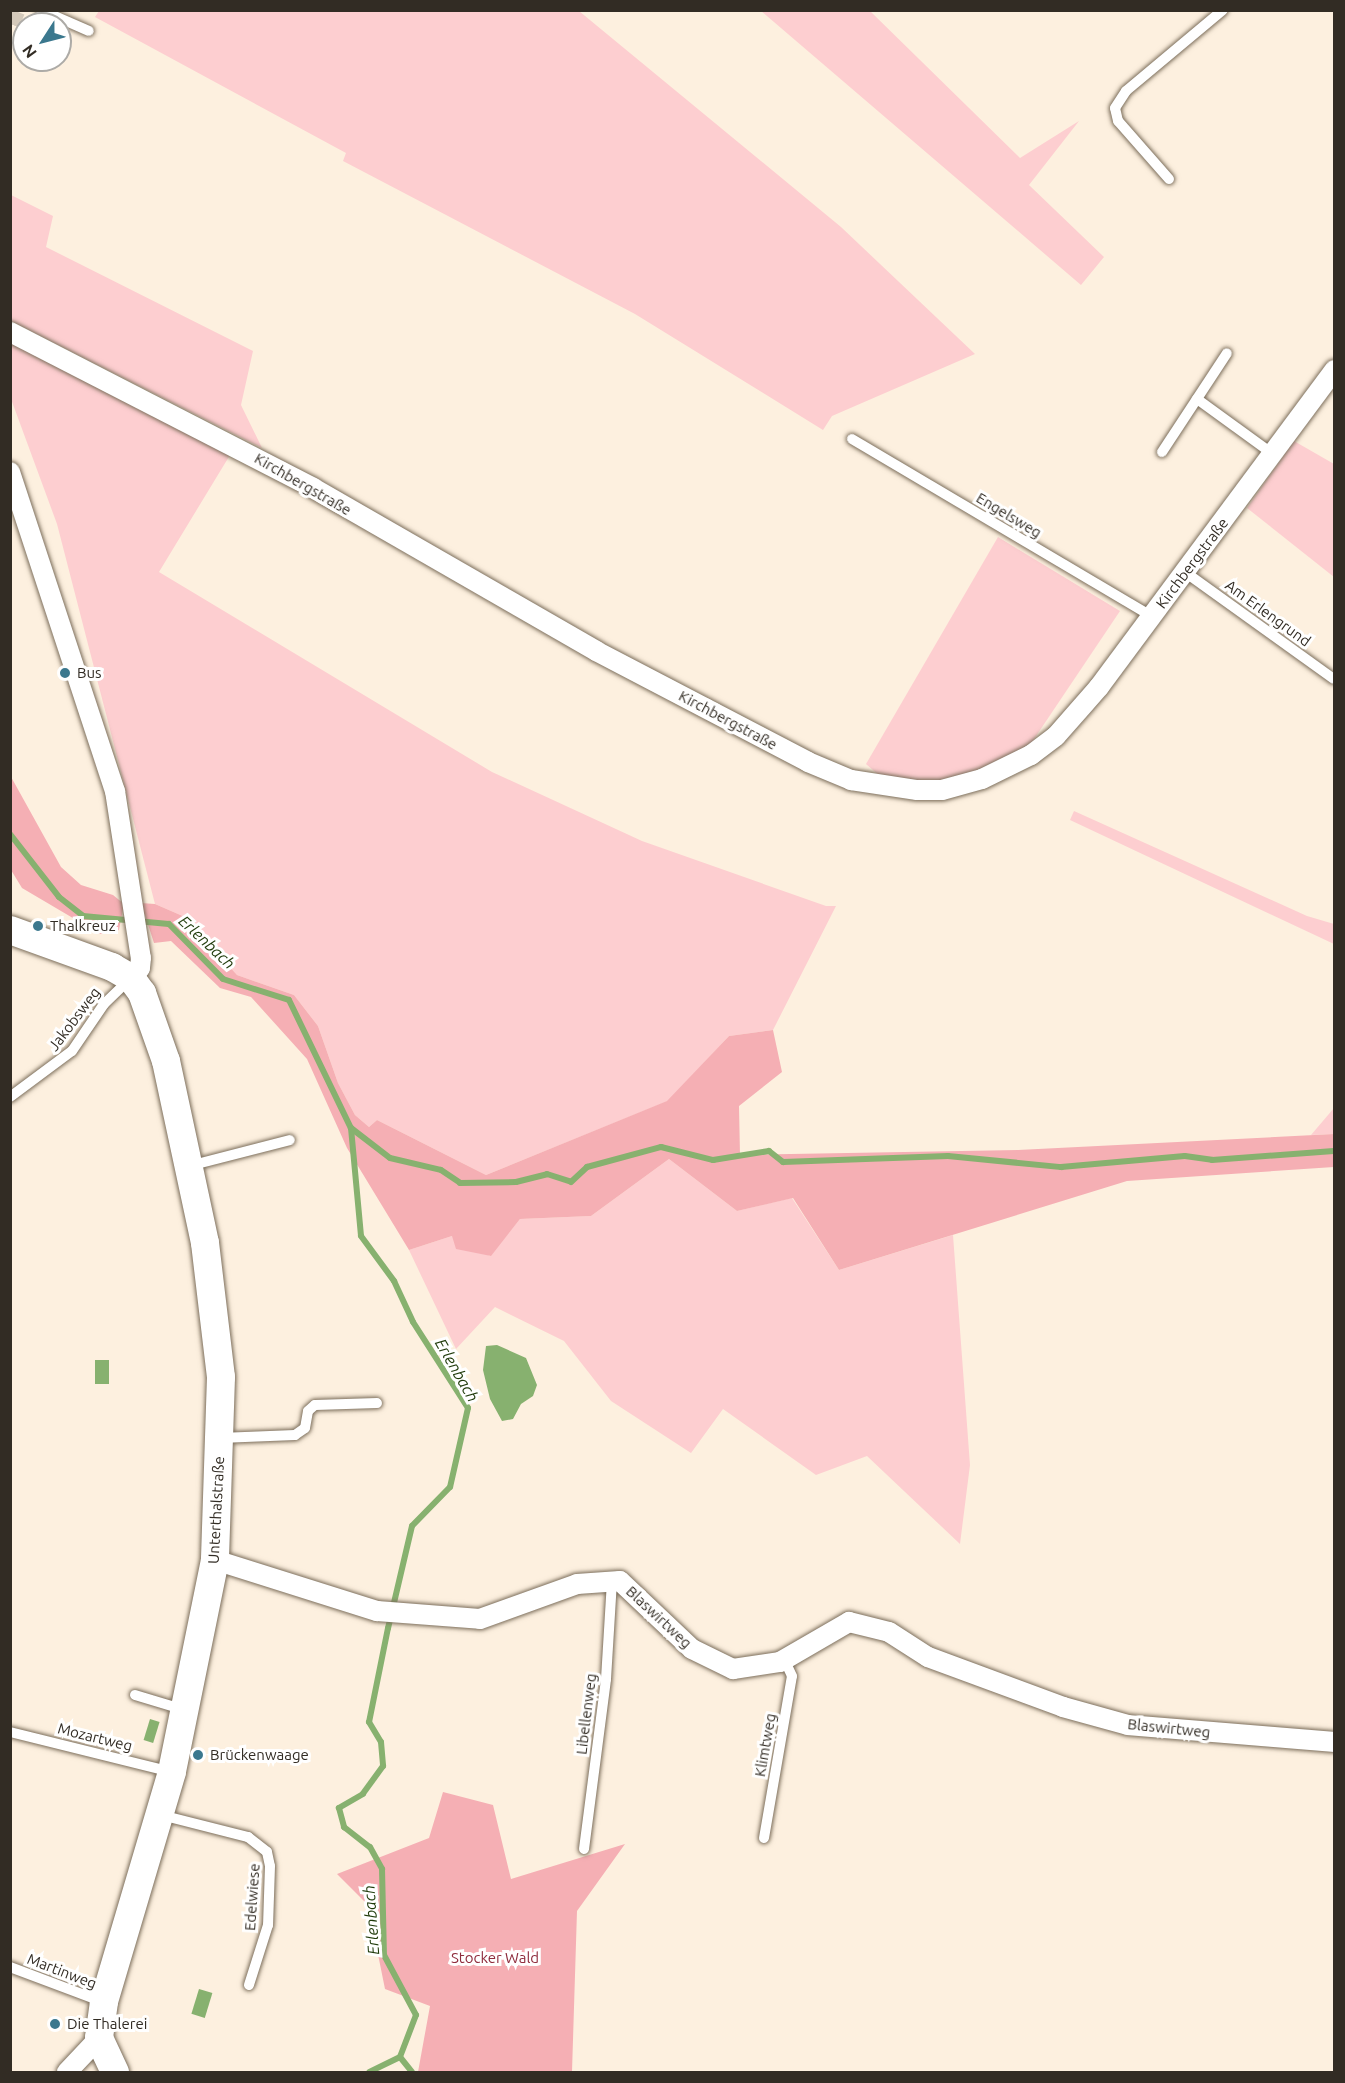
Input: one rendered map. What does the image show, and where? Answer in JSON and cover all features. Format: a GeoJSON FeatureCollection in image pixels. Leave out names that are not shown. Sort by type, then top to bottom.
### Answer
{"type":"FeatureCollection","features":[{"type":"Feature","properties":{"kind":"street","name":"Kirchbergstraße"},"geometry":{"type":"LineString","coordinates":[[10,332],[313,488],[596,651],[808,762],[851,780],[917,790],[942,789],[982,779],[1030,755],[1072,720],[1274,455],[1335,370]]}},
{"type":"Feature","properties":{"kind":"street"},"geometry":{"type":"LineString","coordinates":[[10,472],[115,791],[139,937],[140,968],[131,978],[112,967],[10,930]]}},
{"type":"Feature","properties":{"kind":"street","name":"Unterthalstraße"},"geometry":{"type":"LineString","coordinates":[[99,2038],[104,2002],[161,1815],[185,1710],[215,1560],[220,1438],[220,1377],[205,1243],[166,1061],[150,1011],[131,978]]}},
{"type":"Feature","properties":{"kind":"street","name":"Blaswirtweg"},"geometry":{"type":"LineString","coordinates":[[215,1560],[377,1611],[405,1615],[480,1619],[578,1584],[620,1581],[692,1649],[733,1669],[784,1659],[849,1622],[889,1632],[928,1657],[1051,1702],[1128,1725],[1335,1743]]}},
{"type":"Feature","properties":{"kind":"street"},"geometry":{"type":"LineString","coordinates":[[67,2073],[99,2038],[115,2073]]}},
{"type":"Feature","properties":{"kind":"lane"},"geometry":{"type":"LineString","coordinates":[[41,10],[89,31]]}},
{"type":"Feature","properties":{"kind":"lane"},"geometry":{"type":"LineString","coordinates":[[1169,179],[1119,122],[1115,108],[1126,91],[1223,10]]}},
{"type":"Feature","properties":{"kind":"lane"},"geometry":{"type":"LineString","coordinates":[[1162,452],[1227,353]]}},
{"type":"Feature","properties":{"kind":"lane"},"geometry":{"type":"LineString","coordinates":[[1197,399],[1274,455]]}},
{"type":"Feature","properties":{"kind":"lane","name":"Engelsweg"},"geometry":{"type":"LineString","coordinates":[[852,439],[1151,616]]}},
{"type":"Feature","properties":{"kind":"lane","name":"Am Erlengrund"},"geometry":{"type":"LineString","coordinates":[[1185,572],[1335,679]]}},
{"type":"Feature","properties":{"kind":"lane","name":"Jakobsweg"},"geometry":{"type":"LineString","coordinates":[[10,1097],[72,1051],[104,1004],[131,978]]}},
{"type":"Feature","properties":{"kind":"lane"},"geometry":{"type":"LineString","coordinates":[[188,1166],[290,1140]]}},
{"type":"Feature","properties":{"kind":"lane"},"geometry":{"type":"LineString","coordinates":[[220,1438],[295,1435],[305,1428],[308,1411],[315,1405],[377,1403]]}},
{"type":"Feature","properties":{"kind":"lane","name":"Libellenweg"},"geometry":{"type":"LineString","coordinates":[[584,1849],[606,1679],[612,1582]]}},
{"type":"Feature","properties":{"kind":"lane","name":"Klimtweg"},"geometry":{"type":"LineString","coordinates":[[764,1838],[792,1676],[784,1659]]}},
{"type":"Feature","properties":{"kind":"lane"},"geometry":{"type":"LineString","coordinates":[[135,1695],[185,1710]]}},
{"type":"Feature","properties":{"kind":"lane","name":"Mozartweg"},"geometry":{"type":"LineString","coordinates":[[10,1732],[172,1772]]}},
{"type":"Feature","properties":{"kind":"lane","name":"Edelwiese"},"geometry":{"type":"LineString","coordinates":[[161,1815],[248,1837],[267,1852],[270,1866],[268,1925],[249,1985]]}},
{"type":"Feature","properties":{"kind":"lane","name":"Martinweg"},"geometry":{"type":"LineString","coordinates":[[10,1967],[104,2002]]}},
{"type":"Feature","properties":{"kind":"shaded area"},"geometry":{"type":"Polygon","coordinates":[[[99,11],[579,11],[841,227],[975,354],[832,416],[823,430],[635,314],[343,161],[346,153],[95,17],[99,11]]]}},
{"type":"Feature","properties":{"kind":"shaded area"},"geometry":{"type":"Polygon","coordinates":[[[761,11],[870,11],[1020,158],[1079,121],[1029,185],[1104,257],[1081,285],[761,11]]]}},
{"type":"Feature","properties":{"kind":"shaded area"},"geometry":{"type":"Polygon","coordinates":[[[11,195],[53,216],[46,247],[253,351],[241,405],[262,448],[11,321],[11,195]]]}},
{"type":"Feature","properties":{"kind":"shaded area"},"geometry":{"type":"Polygon","coordinates":[[[11,341],[230,455],[159,572],[492,772],[642,841],[826,906],[836,906],[773,1030],[729,1036],[668,1101],[486,1175],[377,1120],[369,1127],[355,1115],[338,1083],[318,1026],[294,995],[237,975],[185,917],[155,904],[57,524],[11,399],[11,341]]]}},
{"type":"Feature","properties":{"kind":"shaded area"},"geometry":{"type":"Polygon","coordinates":[[[1294,441],[1334,464],[1334,577],[1247,508],[1294,441]]]}},
{"type":"Feature","properties":{"kind":"shaded area"},"geometry":{"type":"Polygon","coordinates":[[[998,537],[1120,611],[1028,748],[988,773],[930,785],[881,777],[866,764],[998,537]]]}},
{"type":"Feature","properties":{"kind":"shaded area"},"geometry":{"type":"Polygon","coordinates":[[[1074,811],[1307,916],[1334,924],[1334,944],[1070,820],[1074,811]]]}},
{"type":"Feature","properties":{"kind":"shaded area"},"geometry":{"type":"Polygon","coordinates":[[[1334,1108],[1334,1134],[1311,1135],[1334,1108]]]}},
{"type":"Feature","properties":{"kind":"shaded area"},"geometry":{"type":"Polygon","coordinates":[[[669,1159],[737,1211],[792,1198],[839,1270],[953,1235],[970,1465],[960,1544],[867,1456],[816,1475],[723,1409],[691,1453],[611,1401],[564,1341],[495,1307],[456,1349],[409,1250],[452,1236],[490,1256],[520,1219],[591,1216],[669,1159]]]}},
{"type":"Feature","properties":{"kind":"shaded area"},"geometry":{"type":"Polygon","coordinates":[[[497,1345],[526,1358],[537,1385],[533,1396],[521,1404],[513,1419],[502,1421],[490,1399],[483,1370],[486,1346],[497,1345]]]}},
{"type":"Feature","properties":{"kind":"shaded area"},"geometry":{"type":"Polygon","coordinates":[[[95,1360],[109,1360],[109,1384],[95,1384],[95,1360]]]}},
{"type":"Feature","properties":{"kind":"shaded area"},"geometry":{"type":"Polygon","coordinates":[[[150,1719],[160,1722],[153,1743],[144,1740],[150,1719]]]}},
{"type":"Feature","properties":{"kind":"shaded area"},"geometry":{"type":"Polygon","coordinates":[[[199,1989],[212,1993],[205,2018],[191,2014],[199,1989]]]}},
{"type":"Feature","properties":{"kind":"green space"},"geometry":{"type":"Polygon","coordinates":[[[10,775],[61,867],[81,885],[113,895],[124,904],[119,930],[100,934],[22,888],[11,870],[10,775]]]}},
{"type":"Feature","properties":{"kind":"green space"},"geometry":{"type":"Polygon","coordinates":[[[141,903],[155,904],[185,917],[237,975],[294,995],[318,1026],[338,1083],[355,1115],[369,1127],[377,1120],[486,1175],[667,1101],[729,1036],[773,1030],[782,1072],[739,1106],[740,1155],[1018,1150],[1334,1134],[1334,1167],[1127,1181],[839,1270],[793,1198],[737,1211],[669,1159],[591,1216],[520,1219],[491,1256],[456,1249],[452,1236],[409,1250],[347,1148],[307,1059],[251,997],[220,988],[171,941],[154,943],[141,903]]]}},
{"type":"Feature","properties":{"kind":"green space","name":"Stocker Wald"},"geometry":{"type":"Polygon","coordinates":[[[443,1792],[493,1805],[511,1879],[625,1844],[577,1911],[572,2072],[418,2072],[430,2006],[385,1989],[368,1905],[337,1874],[429,1838],[443,1792]]]}},
{"type":"Feature","properties":{"kind":"waterway","name":"Erlenbach"},"geometry":{"type":"LineString","coordinates":[[10,834],[59,897],[83,916],[169,924],[223,979],[289,1000],[351,1128],[361,1236],[394,1281],[413,1322],[468,1408],[450,1487],[412,1526],[369,1722],[381,1742],[383,1766],[363,1794],[339,1808],[344,1827],[370,1847],[382,1869],[384,1955],[416,2015],[400,2057],[369,2072]]}},
{"type":"Feature","properties":{"kind":"waterway"},"geometry":{"type":"LineString","coordinates":[[351,1128],[390,1158],[441,1170],[460,1183],[516,1182],[547,1174],[571,1182],[587,1167],[661,1147],[713,1160],[769,1151],[783,1162],[948,1156],[1061,1167],[1185,1156],[1212,1160],[1334,1151]]}},
{"type":"Feature","properties":{"kind":"waterway"},"geometry":{"type":"LineString","coordinates":[[400,2057],[412,2072]]}},
{"type":"Feature","properties":{"kind":"tunnel"},"geometry":{"type":"LineString","coordinates":[[10,24],[15,11]]}},
{"type":"Feature","properties":{"kind":"place","name":"Bus"},"geometry":{"type":"Point","coordinates":[65,673]}},
{"type":"Feature","properties":{"kind":"place","name":"Thalkreuz"},"geometry":{"type":"Point","coordinates":[38,926]}},
{"type":"Feature","properties":{"kind":"place","name":"Brückenwaage"},"geometry":{"type":"Point","coordinates":[198,1755]}},
{"type":"Feature","properties":{"kind":"place","name":"Die Thalerei"},"geometry":{"type":"Point","coordinates":[55,2024]}}]}
